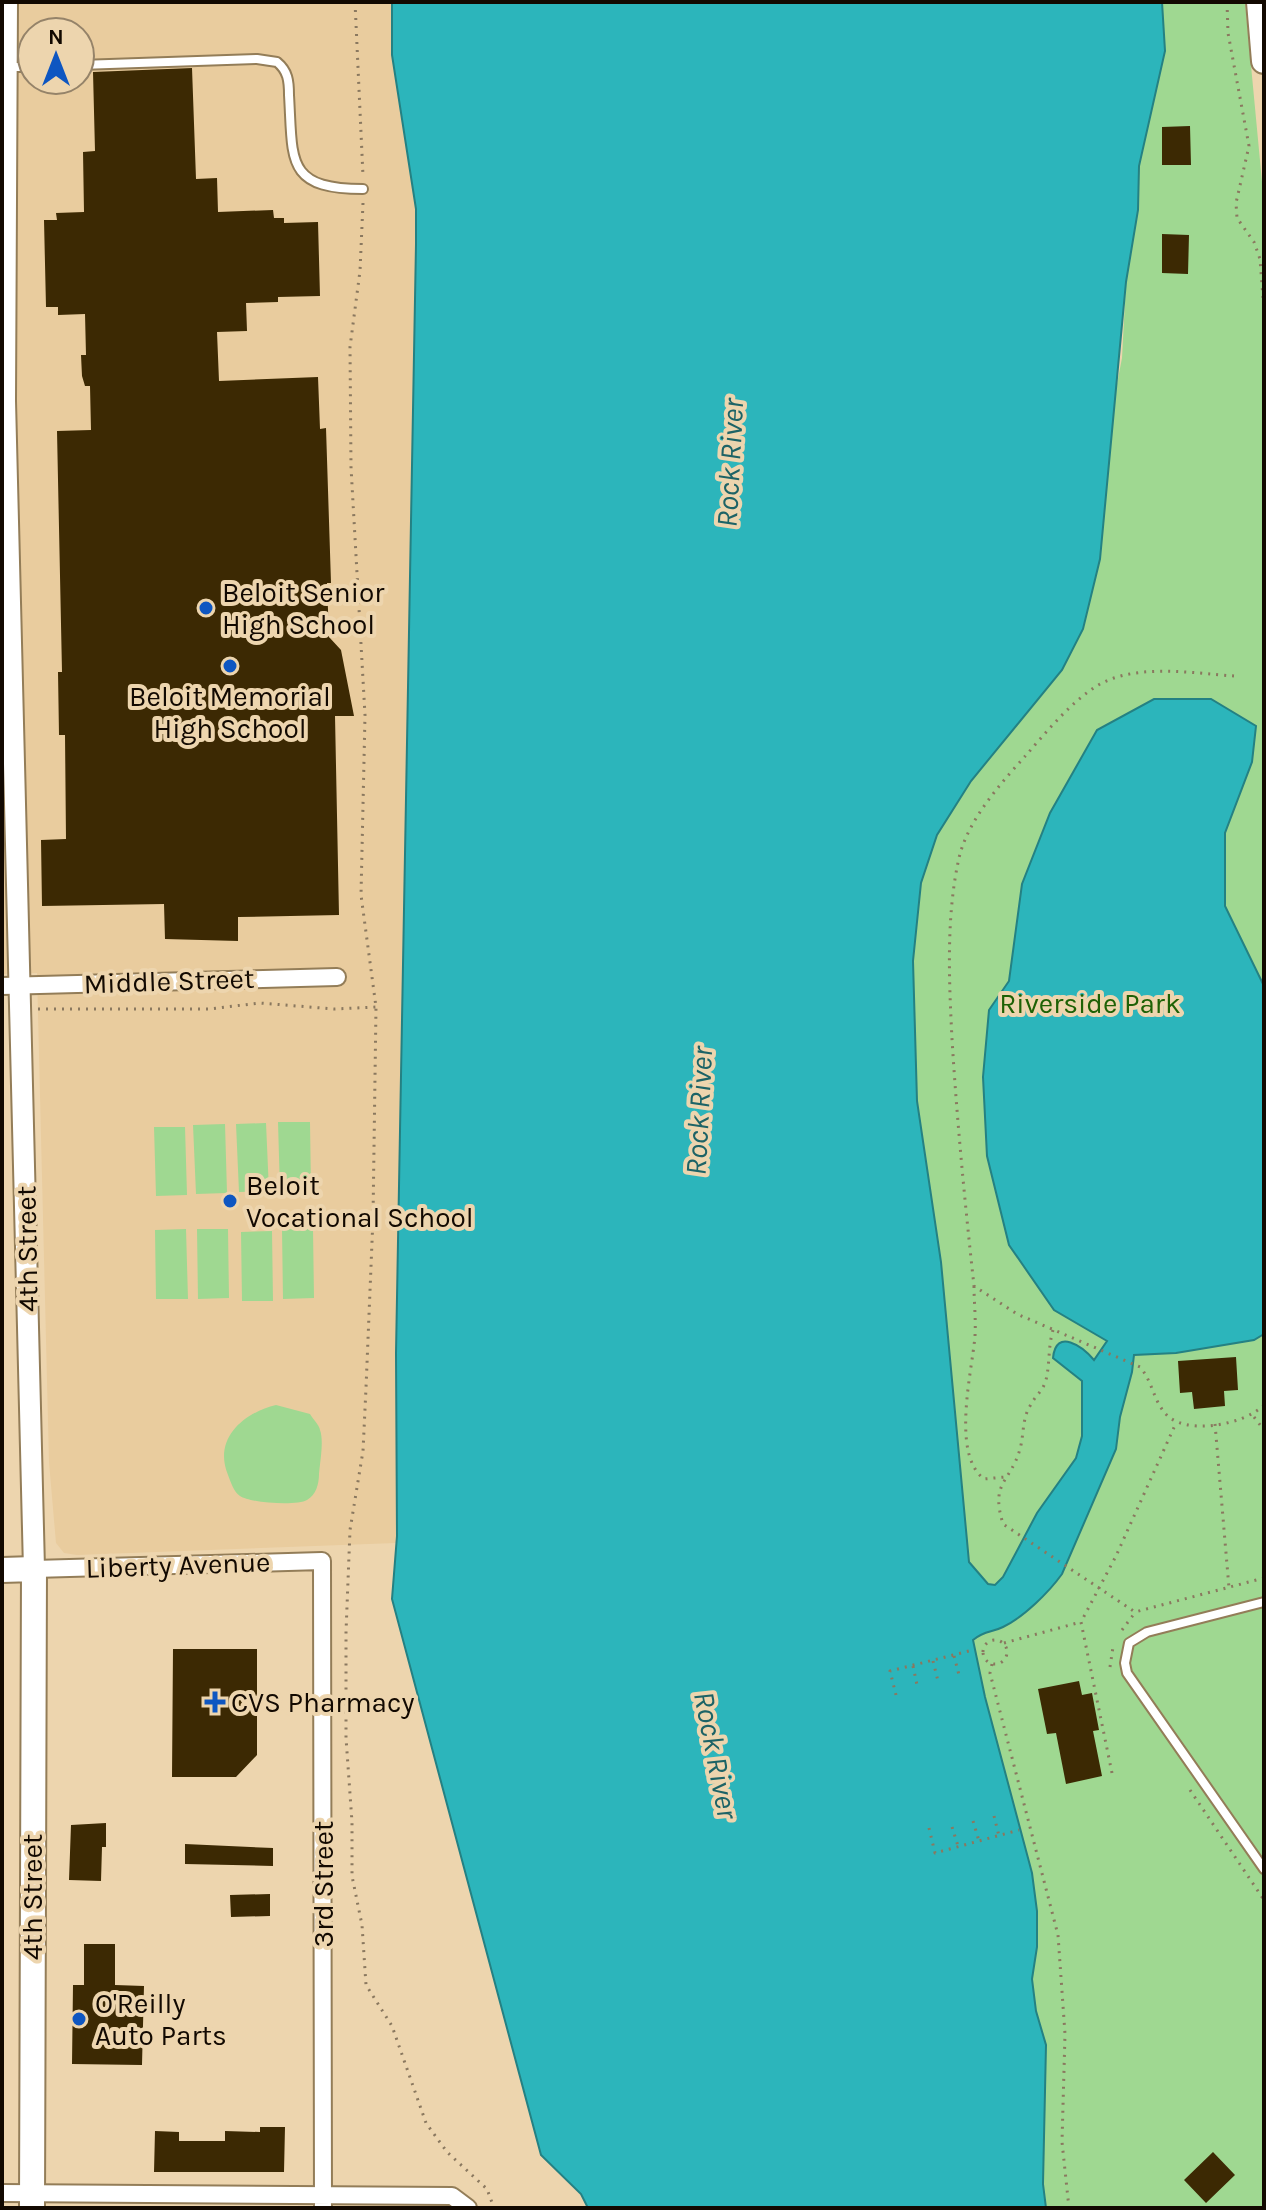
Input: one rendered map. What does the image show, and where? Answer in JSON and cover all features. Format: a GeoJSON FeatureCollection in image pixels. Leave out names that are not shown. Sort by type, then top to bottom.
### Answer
{"type":"FeatureCollection","features":[{"type":"Feature","properties":{"kind":"main road"},"geometry":{"type":"LineString","coordinates":[[1259,2],[1264,61]]}},
{"type":"Feature","properties":{"kind":"main road"},"geometry":{"type":"LineString","coordinates":[[2,1570],[34,1569]]}},
{"type":"Feature","properties":{"kind":"main road","name":"4th Street"},"geometry":{"type":"LineString","coordinates":[[32,2201],[34,1569]]}},
{"type":"Feature","properties":{"kind":"street","name":"4th Street"},"geometry":{"type":"LineString","coordinates":[[7,2],[4,401],[12,985],[22,1009],[34,1569]]}},
{"type":"Feature","properties":{"kind":"street","name":"Middle Street"},"geometry":{"type":"LineString","coordinates":[[12,985],[337,977]]}},
{"type":"Feature","properties":{"kind":"street","name":"Liberty Avenue"},"geometry":{"type":"LineString","coordinates":[[34,1569],[322,1561]]}},
{"type":"Feature","properties":{"kind":"street","name":"3rd Street"},"geometry":{"type":"LineString","coordinates":[[322,1561],[323,2202]]}},
{"type":"Feature","properties":{"kind":"street"},"geometry":{"type":"LineString","coordinates":[[2,2193],[32,2201],[323,2202],[452,2196],[468,2208]]}},
{"type":"Feature","properties":{"kind":"lane"},"geometry":{"type":"LineString","coordinates":[[96,64],[257,59],[277,62],[287,74],[292,149],[298,168],[322,185],[363,189]]}},
{"type":"Feature","properties":{"kind":"lane"},"geometry":{"type":"LineString","coordinates":[[7,67],[16,67]]}},
{"type":"Feature","properties":{"kind":"lane"},"geometry":{"type":"LineString","coordinates":[[1264,1602],[1147,1632],[1129,1643],[1125,1663],[1127,1673],[1264,1869]]}},
{"type":"Feature","properties":{"kind":"path"},"geometry":{"type":"LineString","coordinates":[[355,2],[363,189],[360,271],[350,347],[351,467],[365,715],[361,895],[376,1007],[373,1218],[363,1451],[350,1530],[346,1632],[346,1738],[352,1876],[362,1925],[366,1985],[392,2026],[426,2123],[447,2152],[487,2189],[494,2208]]}},
{"type":"Feature","properties":{"kind":"path"},"geometry":{"type":"LineString","coordinates":[[1227,2],[1228,33],[1249,146],[1236,203],[1237,218],[1254,242],[1260,259],[1264,310]]}},
{"type":"Feature","properties":{"kind":"path"},"geometry":{"type":"LineString","coordinates":[[1005,1477],[984,1479],[977,1474],[969,1452],[966,1423],[975,1332],[974,1286],[957,1124],[949,990],[951,921],[959,856],[986,801],[1055,722],[1094,688],[1132,673],[1179,671],[1234,676]]}},
{"type":"Feature","properties":{"kind":"path"},"geometry":{"type":"LineString","coordinates":[[22,1009],[209,1009],[260,1003],[334,1009],[376,1007]]}},
{"type":"Feature","properties":{"kind":"path"},"geometry":{"type":"LineString","coordinates":[[974,1286],[1017,1314],[1140,1367],[1149,1377],[1165,1413],[1176,1423],[1215,1424],[1254,1416],[1264,1405]]}},
{"type":"Feature","properties":{"kind":"path"},"geometry":{"type":"LineString","coordinates":[[1053,1329],[1046,1381],[1041,1394],[1030,1405],[1020,1450],[997,1497],[1003,1524],[1135,1612],[1264,1578]]}},
{"type":"Feature","properties":{"kind":"path"},"geometry":{"type":"LineString","coordinates":[[1254,1416],[1264,1430]]}},
{"type":"Feature","properties":{"kind":"path"},"geometry":{"type":"LineString","coordinates":[[1112,1773],[1081,1622],[1176,1423]]}},
{"type":"Feature","properties":{"kind":"path"},"geometry":{"type":"LineString","coordinates":[[1215,1424],[1229,1588]]}},
{"type":"Feature","properties":{"kind":"path"},"geometry":{"type":"LineString","coordinates":[[1004,1643],[1006,1657],[1000,1663],[992,1664],[983,1656],[983,1648],[992,1640],[1004,1643],[1081,1622]]}},
{"type":"Feature","properties":{"kind":"path"},"geometry":{"type":"LineString","coordinates":[[896,1695],[890,1671],[973,1650]]}},
{"type":"Feature","properties":{"kind":"path"},"geometry":{"type":"LineString","coordinates":[[954,1655],[959,1675]]}},
{"type":"Feature","properties":{"kind":"path"},"geometry":{"type":"LineString","coordinates":[[933,1660],[938,1681]]}},
{"type":"Feature","properties":{"kind":"path"},"geometry":{"type":"LineString","coordinates":[[992,1664],[990,1673],[1058,1935],[1065,2034],[1062,2142],[1069,2208]]}},
{"type":"Feature","properties":{"kind":"path"},"geometry":{"type":"LineString","coordinates":[[913,1665],[917,1685]]}},
{"type":"Feature","properties":{"kind":"path"},"geometry":{"type":"LineString","coordinates":[[994,1816],[999,1836]]}},
{"type":"Feature","properties":{"kind":"path"},"geometry":{"type":"LineString","coordinates":[[973,1821],[979,1841]]}},
{"type":"Feature","properties":{"kind":"path"},"geometry":{"type":"LineString","coordinates":[[952,1827],[958,1847]]}},
{"type":"Feature","properties":{"kind":"path"},"geometry":{"type":"LineString","coordinates":[[929,1828],[935,1853],[1019,1830]]}},
{"type":"Feature","properties":{"kind":"shaded area","name":"Beloit Senior High School"},"geometry":{"type":"Polygon","coordinates":[[[2,2],[392,2],[392,55],[416,209],[396,1353],[396,1543],[77,1555],[64,1553],[56,1543],[49,1462],[37,973],[2,974],[2,2]]]}},
{"type":"Feature","properties":{"kind":"green space","name":"Riverside Park"},"geometry":{"type":"Polygon","coordinates":[[[1162,2],[1245,2],[1264,203],[1264,2208],[1046,2208],[1032,1979],[1037,1947],[1037,1911],[1032,1873],[973,1640],[969,1562],[941,1262],[917,1101],[913,961],[921,883],[937,835],[971,781],[1062,670],[1083,629],[1100,559],[1116,389],[1122,358],[1126,282],[1138,210],[1139,166],[1165,51],[1162,2]]]}},
{"type":"Feature","properties":{"kind":"green space"},"geometry":{"type":"Polygon","coordinates":[[[278,1122],[310,1122],[311,1191],[280,1191],[278,1122]]]}},
{"type":"Feature","properties":{"kind":"green space"},"geometry":{"type":"Polygon","coordinates":[[[266,1123],[269,1191],[239,1192],[236,1124],[266,1123]]]}},
{"type":"Feature","properties":{"kind":"green space"},"geometry":{"type":"Polygon","coordinates":[[[225,1124],[227,1193],[196,1194],[193,1125],[225,1124]]]}},
{"type":"Feature","properties":{"kind":"green space"},"geometry":{"type":"Polygon","coordinates":[[[154,1127],[185,1127],[187,1195],[156,1196],[154,1127]]]}},
{"type":"Feature","properties":{"kind":"green space"},"geometry":{"type":"Polygon","coordinates":[[[186,1229],[188,1299],[156,1299],[155,1230],[186,1229]]]}},
{"type":"Feature","properties":{"kind":"green space"},"geometry":{"type":"Polygon","coordinates":[[[197,1229],[228,1229],[229,1298],[198,1299],[197,1229]]]}},
{"type":"Feature","properties":{"kind":"green space"},"geometry":{"type":"Polygon","coordinates":[[[282,1229],[313,1229],[314,1298],[283,1299],[282,1229]]]}},
{"type":"Feature","properties":{"kind":"green space"},"geometry":{"type":"Polygon","coordinates":[[[272,1231],[273,1301],[242,1301],[241,1232],[272,1231]]]}},
{"type":"Feature","properties":{"kind":"green space"},"geometry":{"type":"Polygon","coordinates":[[[276,1405],[310,1414],[320,1430],[322,1446],[318,1485],[313,1495],[302,1502],[263,1502],[240,1496],[224,1462],[228,1439],[242,1421],[276,1405]]]}},
{"type":"Feature","properties":{"kind":"water","name":"Rock River"},"geometry":{"type":"Polygon","coordinates":[[[392,2],[1162,2],[1165,51],[1139,166],[1138,210],[1126,282],[1100,559],[1083,629],[1062,670],[971,781],[937,835],[921,883],[913,961],[917,1101],[941,1262],[969,1562],[988,1584],[995,1585],[1003,1577],[1037,1513],[1076,1458],[1082,1436],[1082,1381],[1053,1358],[1055,1349],[1059,1343],[1070,1342],[1094,1360],[1107,1341],[1054,1310],[1009,1245],[987,1156],[983,1077],[989,1010],[1009,981],[1022,884],[1050,813],[1097,730],[1154,699],[1211,699],[1256,726],[1252,762],[1225,833],[1225,906],[1264,986],[1264,1334],[1254,1340],[1176,1353],[1134,1355],[1116,1449],[1062,1574],[1019,1617],[973,1640],[1032,1873],[1037,1911],[1037,1947],[1032,1979],[1036,2011],[1046,2045],[1043,2184],[1046,2208],[588,2208],[581,2194],[541,2155],[392,1599],[397,1536],[396,1353],[416,209],[392,55],[392,2]]]}},
{"type":"Feature","properties":{"kind":"building"},"geometry":{"type":"Polygon","coordinates":[[[192,68],[196,179],[217,178],[218,212],[273,210],[274,218],[284,218],[284,223],[318,222],[320,296],[278,297],[278,302],[246,303],[247,331],[217,332],[219,381],[318,377],[320,429],[326,428],[331,583],[327,583],[329,637],[341,650],[354,716],[335,716],[339,915],[238,917],[238,941],[165,939],[164,904],[42,906],[41,840],[66,839],[65,735],[59,735],[58,672],[62,672],[57,431],[91,430],[90,386],[85,386],[82,376],[81,355],[86,355],[85,314],[58,315],[58,307],[46,307],[44,220],[57,220],[56,213],[84,212],[83,152],[95,151],[96,72],[192,68]]]}},
{"type":"Feature","properties":{"kind":"building"},"geometry":{"type":"Polygon","coordinates":[[[1190,126],[1191,165],[1162,165],[1162,127],[1190,126]]]}},
{"type":"Feature","properties":{"kind":"building"},"geometry":{"type":"Polygon","coordinates":[[[1162,234],[1189,235],[1188,274],[1162,273],[1162,234]]]}},
{"type":"Feature","properties":{"kind":"building"},"geometry":{"type":"Polygon","coordinates":[[[1236,1357],[1238,1390],[1224,1391],[1225,1406],[1194,1409],[1192,1392],[1180,1393],[1178,1361],[1236,1357]]]}},
{"type":"Feature","properties":{"kind":"building","name":"CVS Pharmacy"},"geometry":{"type":"Polygon","coordinates":[[[173,1649],[257,1649],[257,1755],[236,1777],[172,1777],[173,1649]]]}},
{"type":"Feature","properties":{"kind":"building"},"geometry":{"type":"Polygon","coordinates":[[[1079,1681],[1082,1695],[1092,1693],[1099,1730],[1093,1731],[1102,1776],[1066,1784],[1056,1733],[1047,1734],[1038,1689],[1079,1681]]]}},
{"type":"Feature","properties":{"kind":"building"},"geometry":{"type":"Polygon","coordinates":[[[106,1823],[101,1881],[69,1880],[71,1825],[106,1823]]]}},
{"type":"Feature","properties":{"kind":"building"},"geometry":{"type":"Polygon","coordinates":[[[185,1844],[273,1848],[273,1866],[185,1864],[185,1844]]]}},
{"type":"Feature","properties":{"kind":"building"},"geometry":{"type":"Polygon","coordinates":[[[270,1894],[270,1916],[231,1917],[230,1895],[270,1894]]]}},
{"type":"Feature","properties":{"kind":"building"},"geometry":{"type":"Polygon","coordinates":[[[84,1944],[115,1944],[115,1985],[144,1986],[142,2065],[72,2064],[73,1985],[84,1985],[84,1944]]]}},
{"type":"Feature","properties":{"kind":"building"},"geometry":{"type":"Polygon","coordinates":[[[260,2127],[285,2127],[284,2172],[154,2172],[155,2131],[179,2132],[179,2141],[225,2141],[225,2131],[260,2132],[260,2127]]]}},
{"type":"Feature","properties":{"kind":"building"},"geometry":{"type":"Polygon","coordinates":[[[1213,2152],[1235,2175],[1206,2203],[1184,2180],[1213,2152]]]}},
{"type":"Feature","properties":{"kind":"place","name":"Beloit Senior High School"},"geometry":{"type":"Point","coordinates":[206,608]}},
{"type":"Feature","properties":{"kind":"place","name":"Beloit Memorial High School"},"geometry":{"type":"Point","coordinates":[230,666]}},
{"type":"Feature","properties":{"kind":"place","name":"Beloit Vocational School"},"geometry":{"type":"Point","coordinates":[230,1201]}},
{"type":"Feature","properties":{"kind":"place","name":"CVS Pharmacy"},"geometry":{"type":"Point","coordinates":[215,1702]}},
{"type":"Feature","properties":{"kind":"place","name":"O'Reilly Auto Parts"},"geometry":{"type":"Point","coordinates":[79,2019]}}]}
